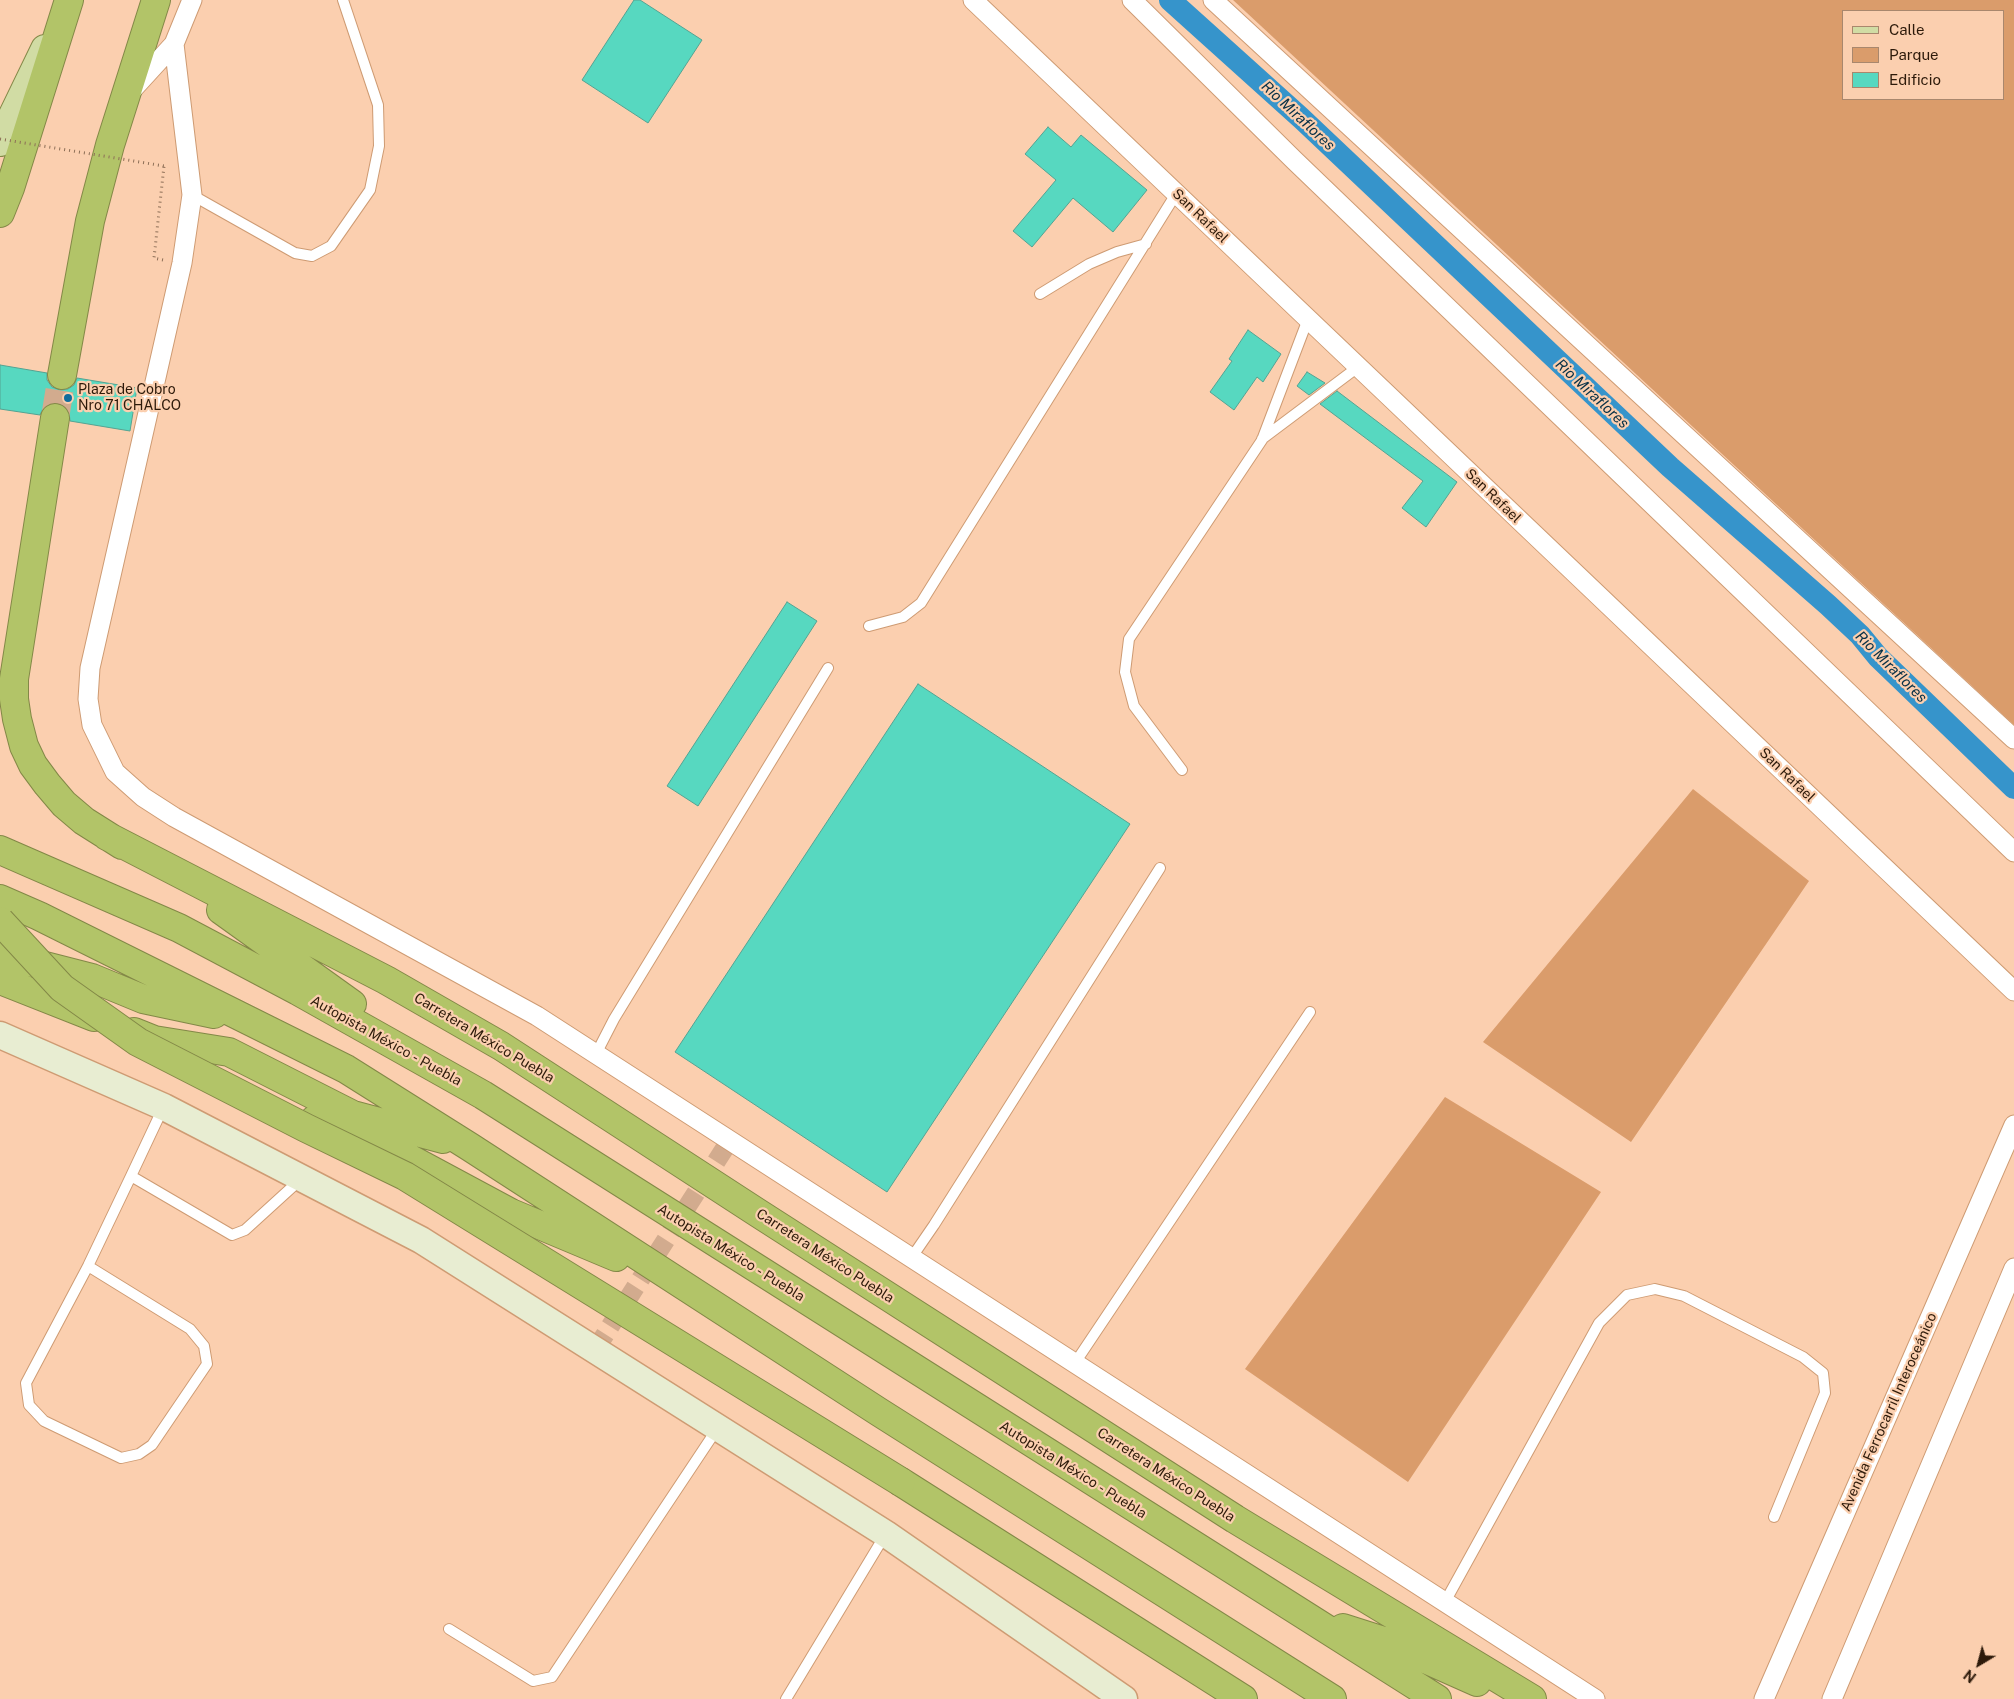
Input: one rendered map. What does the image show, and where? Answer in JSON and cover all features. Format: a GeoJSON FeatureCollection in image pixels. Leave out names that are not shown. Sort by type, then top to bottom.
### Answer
{"type":"FeatureCollection","features":[{"type":"Feature","properties":{"kind":"highway"},"geometry":{"type":"LineString","coordinates":[[0,213],[69,0]]}},
{"type":"Feature","properties":{"kind":"highway"},"geometry":{"type":"LineString","coordinates":[[62,375],[90,221],[110,146],[156,0]]}},
{"type":"Feature","properties":{"kind":"highway"},"geometry":{"type":"LineString","coordinates":[[55,418],[14,679],[16,719],[24,746],[33,765],[64,804],[84,821],[207,900],[483,1095]]}},
{"type":"Feature","properties":{"kind":"highway","name":"Carretera México Puebla"},"geometry":{"type":"LineString","coordinates":[[107,836],[378,975],[501,1046],[1236,1519],[1532,1699]]}},
{"type":"Feature","properties":{"kind":"highway","name":"Autopista México - Puebla"},"geometry":{"type":"LineString","coordinates":[[0,850],[179,928],[289,986],[483,1095],[1437,1699]]}},
{"type":"Feature","properties":{"kind":"highway"},"geometry":{"type":"LineString","coordinates":[[0,899],[39,916],[346,1069],[470,1147],[682,1286],[1332,1699]]}},
{"type":"Feature","properties":{"kind":"highway"},"geometry":{"type":"LineString","coordinates":[[0,922],[62,988],[138,1042],[404,1176],[901,1482],[1244,1699]]}},
{"type":"Feature","properties":{"kind":"highway"},"geometry":{"type":"LineString","coordinates":[[179,928],[239,949],[322,966],[384,988],[458,1021]]}},
{"type":"Feature","properties":{"kind":"highway"},"geometry":{"type":"LineString","coordinates":[[0,952],[14,958],[92,978],[143,999],[252,1022]]}},
{"type":"Feature","properties":{"kind":"highway"},"geometry":{"type":"LineString","coordinates":[[0,980],[154,1040],[324,1125],[390,1148],[511,1213],[682,1286]]}},
{"type":"Feature","properties":{"kind":"highway"},"geometry":{"type":"LineString","coordinates":[[154,1040],[229,1052],[353,1115],[470,1147]]}},
{"type":"Feature","properties":{"kind":"highway"},"geometry":{"type":"LineString","coordinates":[[1323,1572],[1488,1699]]}},
{"type":"Feature","properties":{"kind":"highway"},"geometry":{"type":"LineString","coordinates":[[1298,1612],[1387,1642],[1514,1699]]}},
{"type":"Feature","properties":{"kind":"highway"},"geometry":{"type":"LineString","coordinates":[[1295,1676],[1323,1699]]}},
{"type":"Feature","properties":{"kind":"main road"},"geometry":{"type":"LineString","coordinates":[[0,140],[69,0]]}},
{"type":"Feature","properties":{"kind":"main road"},"geometry":{"type":"LineString","coordinates":[[0,1034],[164,1107],[421,1240],[886,1534],[1124,1699]]}},
{"type":"Feature","properties":{"kind":"street"},"geometry":{"type":"LineString","coordinates":[[126,96],[174,44],[192,0]]}},
{"type":"Feature","properties":{"kind":"street","name":"San Rafael"},"geometry":{"type":"LineString","coordinates":[[973,0],[2014,991]]}},
{"type":"Feature","properties":{"kind":"street"},"geometry":{"type":"LineString","coordinates":[[1132,0],[1294,160],[2014,852]]}},
{"type":"Feature","properties":{"kind":"street"},"geometry":{"type":"LineString","coordinates":[[1213,0],[2014,739]]}},
{"type":"Feature","properties":{"kind":"street"},"geometry":{"type":"LineString","coordinates":[[174,44],[192,195],[182,263],[90,668],[88,699],[92,725],[115,772],[143,797],[166,812],[537,1016],[1595,1699]]}},
{"type":"Feature","properties":{"kind":"street","name":"Avenida Ferrocarril Interoceánico"},"geometry":{"type":"LineString","coordinates":[[1764,1699],[2014,1125]]}},
{"type":"Feature","properties":{"kind":"street"},"geometry":{"type":"LineString","coordinates":[[1832,1699],[2014,1268]]}},
{"type":"Feature","properties":{"kind":"lane"},"geometry":{"type":"LineString","coordinates":[[192,195],[294,253],[312,256],[331,246],[370,190],[378,146],[378,104],[343,0]]}},
{"type":"Feature","properties":{"kind":"lane"},"geometry":{"type":"LineString","coordinates":[[869,626],[903,617],[921,603],[1176,194]]}},
{"type":"Feature","properties":{"kind":"lane"},"geometry":{"type":"LineString","coordinates":[[1040,294],[1089,264],[1117,252],[1146,244]]}},
{"type":"Feature","properties":{"kind":"lane"},"geometry":{"type":"LineString","coordinates":[[1182,770],[1134,706],[1124,672],[1129,639],[1262,440],[1308,319]]}},
{"type":"Feature","properties":{"kind":"lane"},"geometry":{"type":"LineString","coordinates":[[1262,440],[1358,367]]}},
{"type":"Feature","properties":{"kind":"lane"},"geometry":{"type":"LineString","coordinates":[[596,1054],[619,1010],[828,668]]}},
{"type":"Feature","properties":{"kind":"lane"},"geometry":{"type":"LineString","coordinates":[[912,1257],[1160,868]]}},
{"type":"Feature","properties":{"kind":"lane"},"geometry":{"type":"LineString","coordinates":[[1075,1363],[1310,1012]]}},
{"type":"Feature","properties":{"kind":"lane"},"geometry":{"type":"LineString","coordinates":[[88,1266],[190,1329],[204,1346],[207,1364],[152,1445],[139,1454],[121,1458],[44,1421],[29,1404],[26,1383],[88,1266],[164,1107]]}},
{"type":"Feature","properties":{"kind":"lane"},"geometry":{"type":"LineString","coordinates":[[130,1176],[232,1235],[245,1230],[302,1179]]}},
{"type":"Feature","properties":{"kind":"lane"},"geometry":{"type":"LineString","coordinates":[[1445,1602],[1599,1323],[1627,1295],[1655,1289],[1684,1296],[1803,1357],[1823,1373],[1825,1393],[1774,1517]]}},
{"type":"Feature","properties":{"kind":"lane"},"geometry":{"type":"LineString","coordinates":[[449,1629],[533,1681],[552,1677],[718,1428]]}},
{"type":"Feature","properties":{"kind":"lane"},"geometry":{"type":"LineString","coordinates":[[786,1699],[886,1534]]}},
{"type":"Feature","properties":{"kind":"path"},"geometry":{"type":"LineString","coordinates":[[0,140],[164,166],[154,258],[182,263]]}},
{"type":"Feature","properties":{"kind":"green space"},"geometry":{"type":"Polygon","coordinates":[[[1233,0],[2014,0],[2014,725],[1233,0]]]}},
{"type":"Feature","properties":{"kind":"green space"},"geometry":{"type":"Polygon","coordinates":[[[1693,789],[1809,881],[1631,1142],[1483,1042],[1693,789]]]}},
{"type":"Feature","properties":{"kind":"green space"},"geometry":{"type":"Polygon","coordinates":[[[1445,1097],[1601,1192],[1408,1482],[1245,1369],[1445,1097]]]}},
{"type":"Feature","properties":{"kind":"building"},"geometry":{"type":"Polygon","coordinates":[[[634,0],[640,0],[702,40],[648,123],[582,80],[634,0]]]}},
{"type":"Feature","properties":{"kind":"building"},"geometry":{"type":"Polygon","coordinates":[[[1048,127],[1071,147],[1081,135],[1147,190],[1113,232],[1073,198],[1032,247],[1013,231],[1056,180],[1025,154],[1048,127]]]}},
{"type":"Feature","properties":{"kind":"building"},"geometry":{"type":"Polygon","coordinates":[[[1248,330],[1281,354],[1263,382],[1257,377],[1234,410],[1210,392],[1232,361],[1229,359],[1248,330]]]}},
{"type":"Feature","properties":{"kind":"building","name":"Plaza de Cobro Nro 71 CHALCO"},"geometry":{"type":"Polygon","coordinates":[[[0,365],[47,373],[47,380],[52,387],[60,390],[68,389],[74,385],[77,378],[137,388],[130,431],[70,421],[69,412],[58,403],[49,404],[40,415],[0,409],[0,365]]]}},
{"type":"Feature","properties":{"kind":"building"},"geometry":{"type":"Polygon","coordinates":[[[1307,372],[1325,383],[1309,395],[1297,386],[1307,372]]]}},
{"type":"Feature","properties":{"kind":"building"},"geometry":{"type":"Polygon","coordinates":[[[1337,391],[1457,482],[1426,527],[1402,508],[1423,481],[1320,404],[1337,391]]]}},
{"type":"Feature","properties":{"kind":"building"},"geometry":{"type":"Polygon","coordinates":[[[787,602],[817,621],[698,806],[667,786],[787,602]]]}},
{"type":"Feature","properties":{"kind":"building"},"geometry":{"type":"Polygon","coordinates":[[[918,684],[1130,824],[887,1192],[675,1052],[918,684]]]}},
{"type":"Feature","properties":{"kind":"waterway","name":"Rio Miraflores"},"geometry":{"type":"LineString","coordinates":[[1170,0],[1301,118],[1670,467],[1828,605],[1860,635],[1878,657],[2014,788]]}},
{"type":"Feature","properties":{"kind":"tunnel"},"geometry":{"type":"LineString","coordinates":[[55,418],[62,375]]}},
{"type":"Feature","properties":{"kind":"tunnel"},"geometry":{"type":"LineString","coordinates":[[595,1350],[730,1140]]}},
{"type":"Feature","properties":{"kind":"place","name":"Plaza de Cobro Nro 71 CHALCO"},"geometry":{"type":"Point","coordinates":[68,398]}}]}
